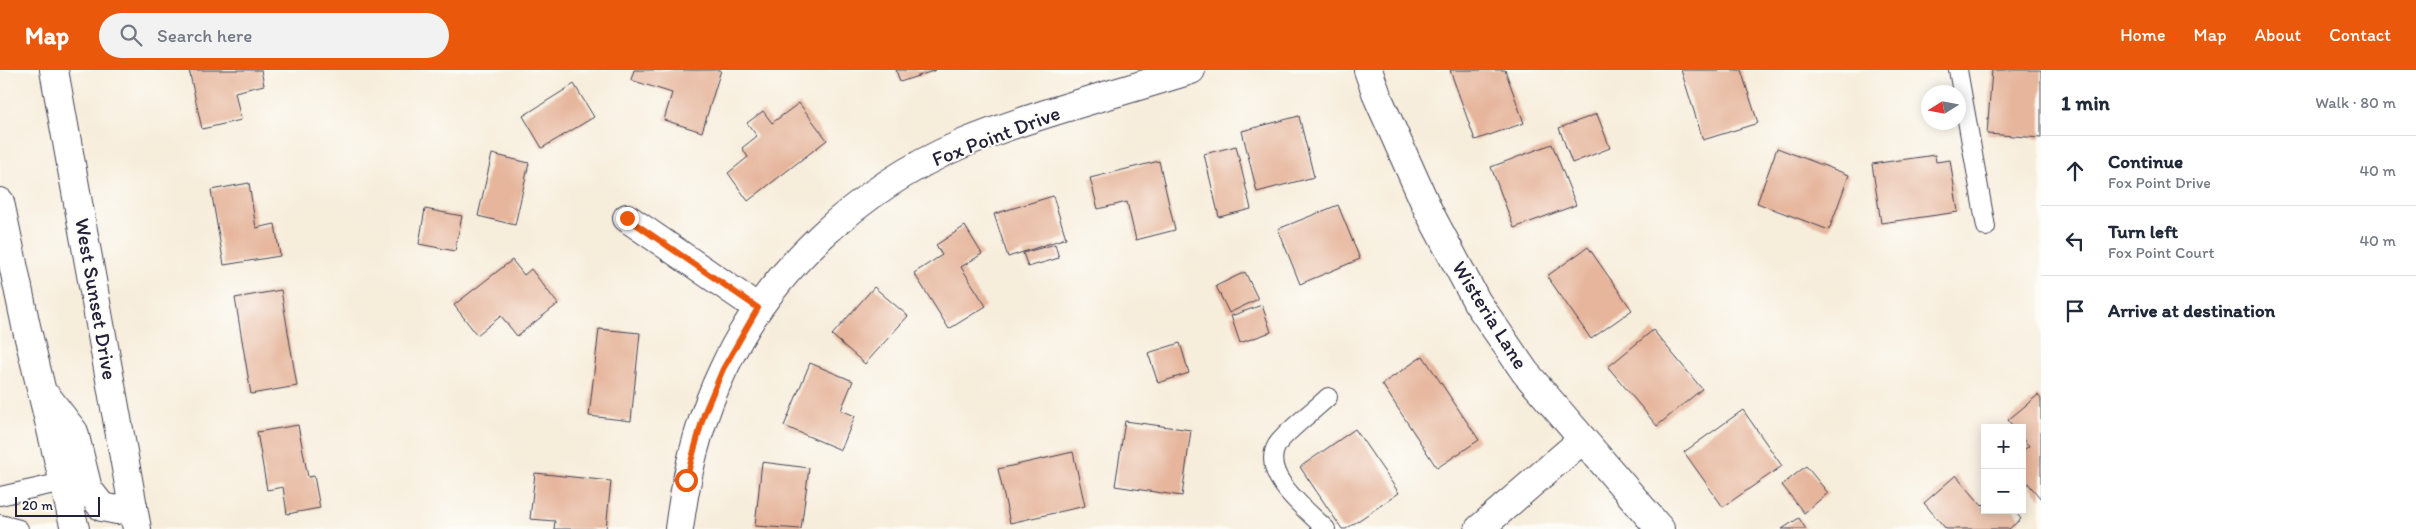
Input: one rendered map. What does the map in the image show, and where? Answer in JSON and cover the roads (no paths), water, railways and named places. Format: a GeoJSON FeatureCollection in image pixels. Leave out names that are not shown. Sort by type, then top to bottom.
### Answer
{"type":"FeatureCollection","features":[{"type":"Feature","properties":{"kind":"street","name":"West Sunset Drive"},"geometry":{"type":"LineString","coordinates":[[54,70],[135,518]]}},
{"type":"Feature","properties":{"kind":"street","name":"Fox Point Drive"},"geometry":{"type":"LineString","coordinates":[[678,529],[686,480],[704,414],[723,369],[758,308],[804,254],[847,214],[914,167],[961,145],[1000,130],[1191,70]]}},
{"type":"Feature","properties":{"kind":"street","name":"Wisteria Lane"},"geometry":{"type":"LineString","coordinates":[[1368,70],[1378,98],[1429,212],[1477,302],[1525,372],[1660,529]]}},
{"type":"Feature","properties":{"kind":"street"},"geometry":{"type":"LineString","coordinates":[[0,202],[41,389],[75,529]]}},
{"type":"Feature","properties":{"kind":"street"},"geometry":{"type":"LineString","coordinates":[[627,218],[758,308]]}},
{"type":"Feature","properties":{"kind":"street"},"geometry":{"type":"LineString","coordinates":[[41,389],[74,432],[88,489],[102,507],[117,510],[135,518]]}},
{"type":"Feature","properties":{"kind":"street"},"geometry":{"type":"LineString","coordinates":[[1479,529],[1582,440]]}},
{"type":"Feature","properties":{"kind":"street"},"geometry":{"type":"LineString","coordinates":[[63,482],[100,529]]}},
{"type":"Feature","properties":{"kind":"lane"},"geometry":{"type":"LineString","coordinates":[[1958,70],[1986,227]]}},
{"type":"Feature","properties":{"kind":"lane"},"geometry":{"type":"LineString","coordinates":[[1326,529],[1285,488],[1279,480],[1273,463],[1277,445],[1328,398]]}},
{"type":"Feature","properties":{"kind":"lane"},"geometry":{"type":"LineString","coordinates":[[0,496],[63,482]]}},
{"type":"Feature","properties":{"kind":"lane"},"geometry":{"type":"LineString","coordinates":[[0,524],[19,529]]}}]}
